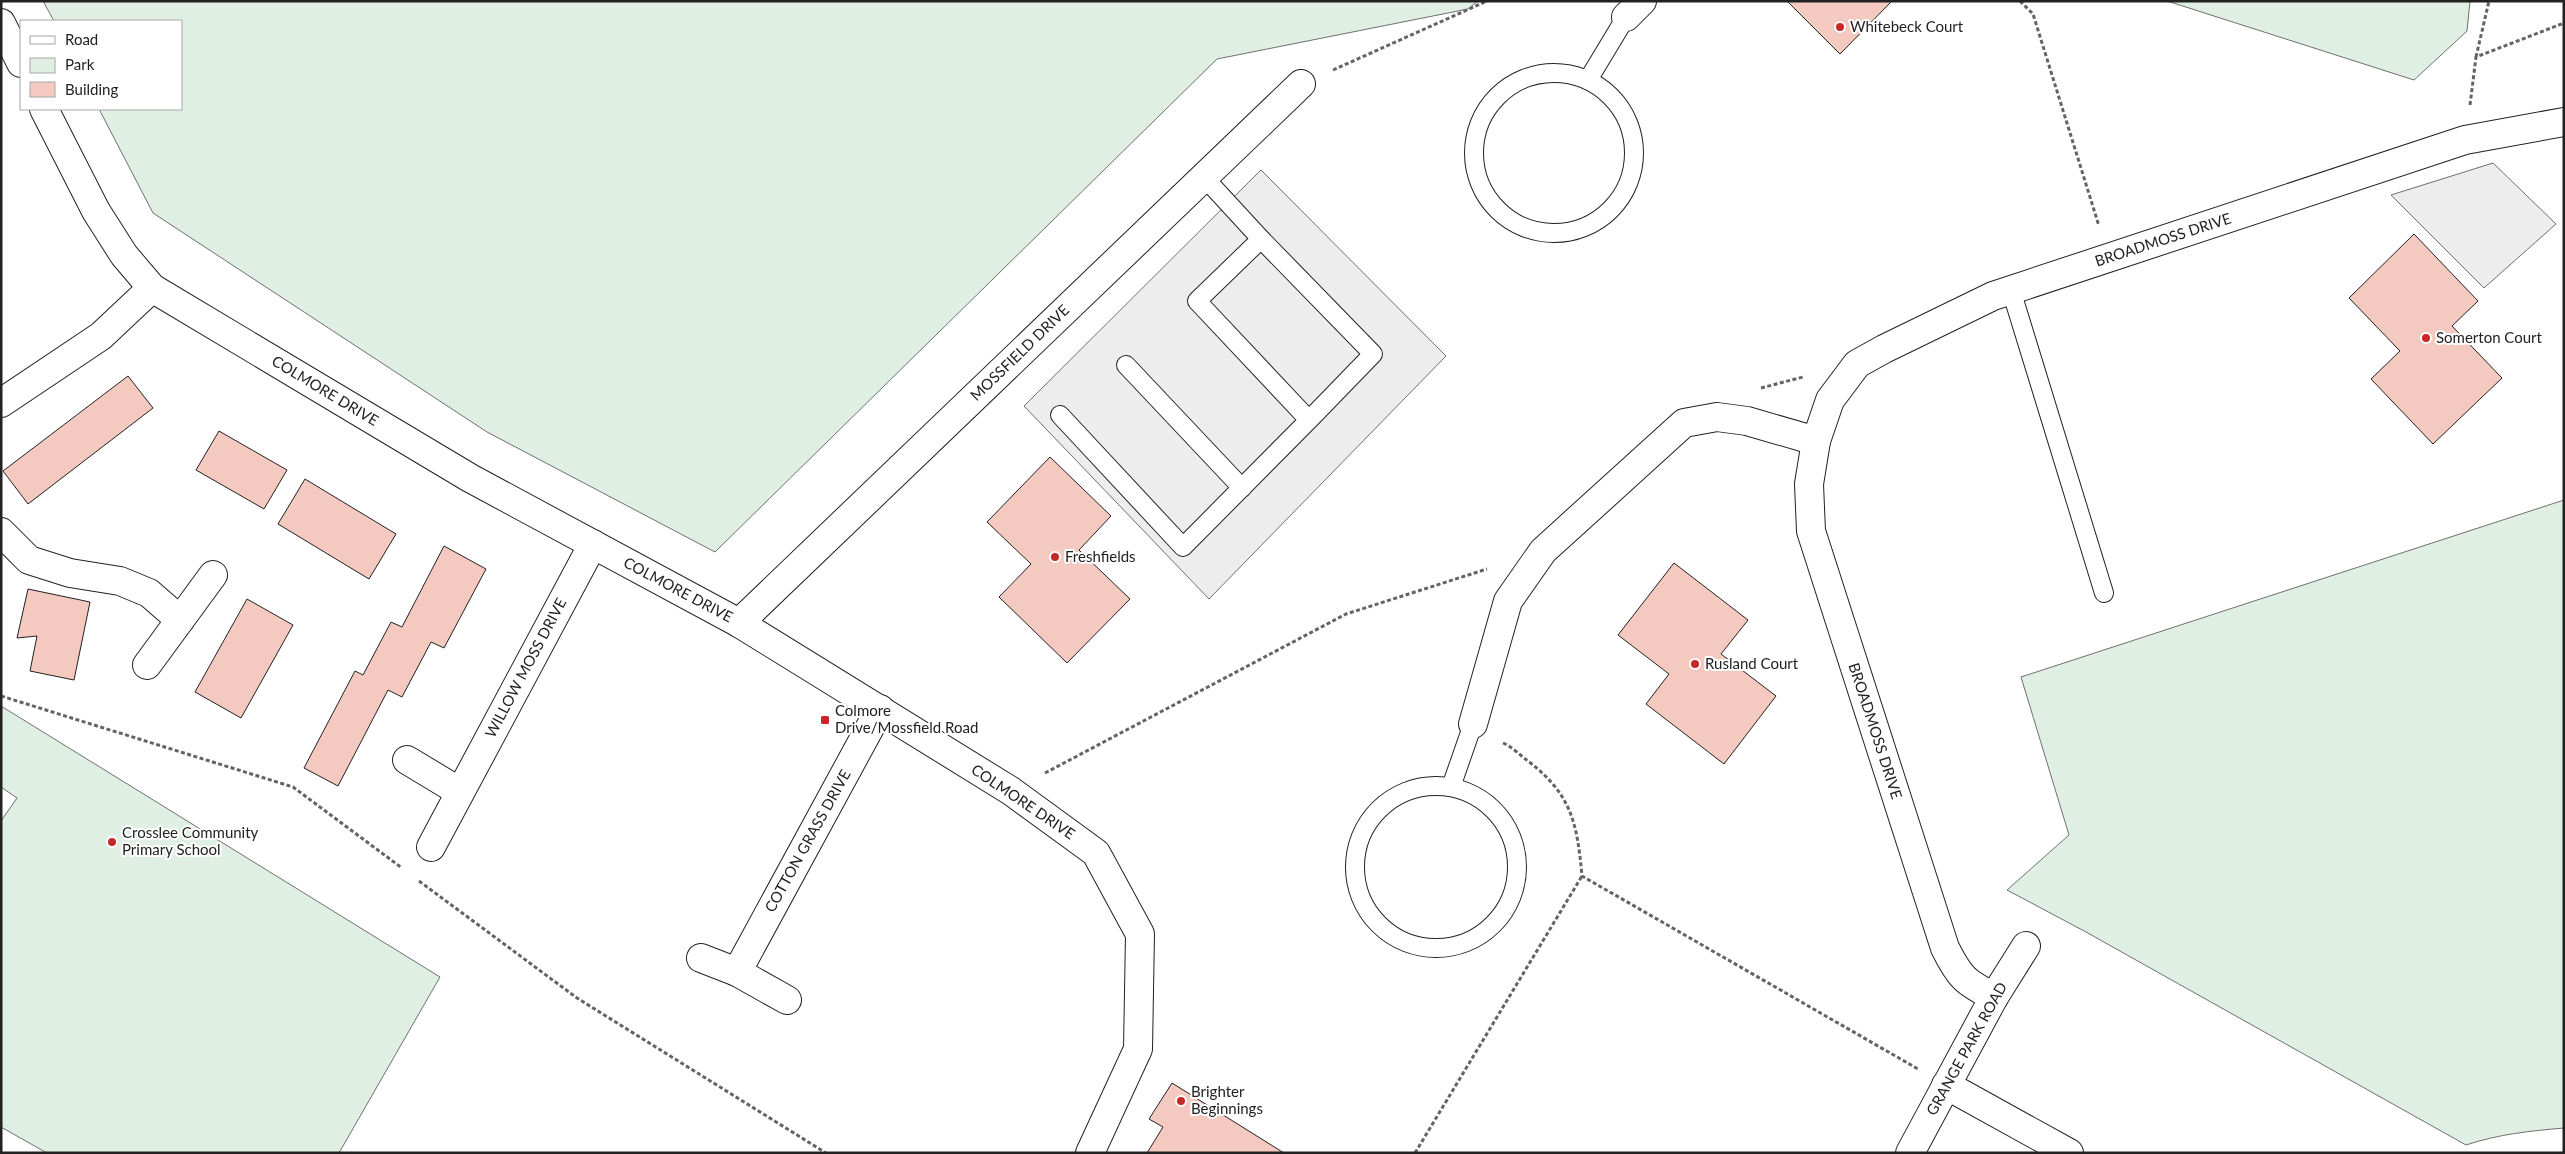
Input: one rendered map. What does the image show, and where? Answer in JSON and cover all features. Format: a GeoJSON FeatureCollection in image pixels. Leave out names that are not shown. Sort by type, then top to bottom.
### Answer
{"type":"FeatureCollection","features":[{"type":"Feature","properties":{"kind":"street"},"geometry":{"type":"LineString","coordinates":[[1,23],[20,61]]}},
{"type":"Feature","properties":{"kind":"street","name":"MOSSFIELD DRIVE"},"geometry":{"type":"LineString","coordinates":[[739,623],[1301,84]]}},
{"type":"Feature","properties":{"kind":"street","name":"COLMORE DRIVE"},"geometry":{"type":"LineString","coordinates":[[45,110],[96,211],[124,255],[152,288],[470,478],[739,623],[1011,791],[1096,853],[1140,934],[1138,1049],[1090,1153]]}},
{"type":"Feature","properties":{"kind":"street","name":"BROADMOSS DRIVE"},"geometry":{"type":"LineString","coordinates":[[1994,997],[1968,984],[1961,977],[1945,948],[1811,531],[1809,484],[1816,441],[1830,400],[1858,364],[1884,349],[1985,300],[2011,290],[2465,140],[2564,122]]}},
{"type":"Feature","properties":{"kind":"street"},"geometry":{"type":"LineString","coordinates":[[1,403],[101,336],[152,288]]}},
{"type":"Feature","properties":{"kind":"street"},"geometry":{"type":"LineString","coordinates":[[1471,728],[1508,601],[1543,551],[1684,423],[1717,417],[1747,421],[1816,441]]}},
{"type":"Feature","properties":{"kind":"street"},"geometry":{"type":"LineString","coordinates":[[1,532],[29,560],[70,573],[120,581],[149,593],[180,620]]}},
{"type":"Feature","properties":{"kind":"street","name":"WILLOW MOSS DRIVE"},"geometry":{"type":"LineString","coordinates":[[431,847],[593,544]]}},
{"type":"Feature","properties":{"kind":"street"},"geometry":{"type":"LineString","coordinates":[[147,665],[213,575]]}},
{"type":"Feature","properties":{"kind":"street","name":"COTTON GRASS DRIVE"},"geometry":{"type":"LineString","coordinates":[[737,972],[880,710]]}},
{"type":"Feature","properties":{"kind":"street"},"geometry":{"type":"LineString","coordinates":[[407,760],[460,792]]}},
{"type":"Feature","properties":{"kind":"street","name":"GRANGE PARK ROAD"},"geometry":{"type":"LineString","coordinates":[[1910,1153],[1994,997],[2026,946]]}},
{"type":"Feature","properties":{"kind":"street"},"geometry":{"type":"LineString","coordinates":[[701,958],[737,972],[787,1000]]}},
{"type":"Feature","properties":{"kind":"street"},"geometry":{"type":"LineString","coordinates":[[1946,1085],[2069,1153]]}},
{"type":"Feature","properties":{"kind":"lane"},"geometry":{"type":"LineString","coordinates":[[1588,80],[1634,9]]}},
{"type":"Feature","properties":{"kind":"lane"},"geometry":{"type":"LineString","coordinates":[[1564,73],[1588,80],[1611,96],[1626,118],[1634,144],[1632,172],[1629,180],[1622,196],[1603,216],[1579,230],[1552,234],[1525,229],[1502,215],[1485,196],[1475,172],[1473,146],[1480,121],[1494,99],[1514,83],[1538,74],[1564,73]]}},
{"type":"Feature","properties":{"kind":"lane"},"geometry":{"type":"LineString","coordinates":[[1060,415],[1183,547],[1373,354],[1261,239],[1203,176]]}},
{"type":"Feature","properties":{"kind":"lane"},"geometry":{"type":"LineString","coordinates":[[1261,239],[1197,301],[1309,420]]}},
{"type":"Feature","properties":{"kind":"lane"},"geometry":{"type":"LineString","coordinates":[[2011,290],[2104,593]]}},
{"type":"Feature","properties":{"kind":"lane"},"geometry":{"type":"LineString","coordinates":[[1126,365],[1242,488]]}},
{"type":"Feature","properties":{"kind":"lane"},"geometry":{"type":"LineString","coordinates":[[1451,787],[1471,728]]}},
{"type":"Feature","properties":{"kind":"lane"},"geometry":{"type":"LineString","coordinates":[[1425,786],[1451,787],[1476,796],[1498,814],[1512,838],[1517,865],[1513,892],[1500,916],[1480,935],[1455,946],[1428,948],[1402,941],[1380,927],[1364,906],[1355,881],[1355,855],[1363,830],[1378,809],[1399,794],[1425,786]]}},
{"type":"Feature","properties":{"kind":"path"},"geometry":{"type":"LineString","coordinates":[[1301,84],[1487,1]]}},
{"type":"Feature","properties":{"kind":"path"},"geometry":{"type":"LineString","coordinates":[[2020,1],[2032,14],[2109,258]]}},
{"type":"Feature","properties":{"kind":"path"},"geometry":{"type":"LineString","coordinates":[[2465,140],[2476,57],[2489,1]]}},
{"type":"Feature","properties":{"kind":"path"},"geometry":{"type":"LineString","coordinates":[[2476,57],[2564,22]]}},
{"type":"Feature","properties":{"kind":"path"},"geometry":{"type":"LineString","coordinates":[[1011,791],[1346,614],[1543,551]]}},
{"type":"Feature","properties":{"kind":"path"},"geometry":{"type":"LineString","coordinates":[[1,696],[21,700],[293,787],[404,869]]}},
{"type":"Feature","properties":{"kind":"path"},"geometry":{"type":"LineString","coordinates":[[1415,1153],[1582,876],[1578,835],[1571,814],[1559,790],[1534,766],[1505,743],[1471,728]]}},
{"type":"Feature","properties":{"kind":"path"},"geometry":{"type":"LineString","coordinates":[[412,875],[578,998],[826,1153]]}},
{"type":"Feature","properties":{"kind":"path"},"geometry":{"type":"LineString","coordinates":[[1582,876],[1946,1085]]}},
{"type":"Feature","properties":{"kind":"green space"},"geometry":{"type":"Polygon","coordinates":[[[43,1],[1478,1],[1468,9],[1217,59],[715,552],[487,432],[153,213],[100,110],[182,110],[182,20],[53,20],[43,1]]]}},
{"type":"Feature","properties":{"kind":"green space"},"geometry":{"type":"Polygon","coordinates":[[[2167,1],[2470,1],[2467,31],[2414,80],[2167,1]]]}},
{"type":"Feature","properties":{"kind":"green space"},"geometry":{"type":"Polygon","coordinates":[[[2564,500],[2564,1128],[2503,1136],[2466,1145],[2086,932],[2007,890],[2069,835],[2021,677],[2564,500]]]}},
{"type":"Feature","properties":{"kind":"green space","name":"Crosslee Community Primary School"},"geometry":{"type":"Polygon","coordinates":[[[1,706],[440,977],[339,1153],[47,1153],[1,1127],[1,821],[17,798],[1,787],[1,706]]]}},
{"type":"Feature","properties":{"kind":"shaded area"},"geometry":{"type":"Polygon","coordinates":[[[2493,163],[2556,224],[2484,288],[2391,195],[2493,163]]]}},
{"type":"Feature","properties":{"kind":"shaded area"},"geometry":{"type":"Polygon","coordinates":[[[1261,170],[1446,356],[1209,599],[1024,406],[1261,170]]]}},
{"type":"Feature","properties":{"kind":"building","name":"Whitebeck Court"},"geometry":{"type":"Polygon","coordinates":[[[1787,1],[1892,1],[1840,54],[1787,1]]]}},
{"type":"Feature","properties":{"kind":"building","name":"Somerton Court"},"geometry":{"type":"Polygon","coordinates":[[[2414,234],[2478,301],[2452,326],[2502,378],[2433,444],[2371,379],[2400,351],[2349,298],[2414,234]]]}},
{"type":"Feature","properties":{"kind":"building"},"geometry":{"type":"Polygon","coordinates":[[[128,376],[153,408],[28,504],[3,471],[128,376]]]}},
{"type":"Feature","properties":{"kind":"building"},"geometry":{"type":"Polygon","coordinates":[[[219,431],[287,470],[264,509],[196,470],[219,431]]]}},
{"type":"Feature","properties":{"kind":"building","name":"Freshfields"},"geometry":{"type":"Polygon","coordinates":[[[1050,457],[1111,516],[1079,550],[1130,599],[1067,663],[999,597],[1031,564],[987,522],[1050,457]]]}},
{"type":"Feature","properties":{"kind":"building"},"geometry":{"type":"Polygon","coordinates":[[[305,479],[396,534],[369,579],[278,524],[305,479]]]}},
{"type":"Feature","properties":{"kind":"building"},"geometry":{"type":"Polygon","coordinates":[[[444,546],[486,569],[444,648],[431,642],[402,697],[388,690],[338,786],[304,768],[355,671],[363,675],[391,622],[402,627],[444,546]]]}},
{"type":"Feature","properties":{"kind":"building","name":"Rusland Court"},"geometry":{"type":"Polygon","coordinates":[[[1674,563],[1748,620],[1721,654],[1776,696],[1724,764],[1646,704],[1669,674],[1618,635],[1674,563]]]}},
{"type":"Feature","properties":{"kind":"building"},"geometry":{"type":"Polygon","coordinates":[[[28,589],[90,602],[74,680],[30,671],[37,636],[17,638],[28,589]]]}},
{"type":"Feature","properties":{"kind":"building"},"geometry":{"type":"Polygon","coordinates":[[[247,599],[293,625],[241,718],[195,692],[247,599]]]}},
{"type":"Feature","properties":{"kind":"building","name":"Brighter Beginnings"},"geometry":{"type":"Polygon","coordinates":[[[1172,1083],[1284,1153],[1147,1153],[1163,1127],[1149,1119],[1172,1083]]]}},
{"type":"Feature","properties":{"kind":"place","name":"Whitebeck Court"},"geometry":{"type":"Point","coordinates":[1840,27]}},
{"type":"Feature","properties":{"kind":"place","name":"Somerton Court"},"geometry":{"type":"Point","coordinates":[2426,338]}},
{"type":"Feature","properties":{"kind":"place","name":"Freshfields"},"geometry":{"type":"Point","coordinates":[1055,557]}},
{"type":"Feature","properties":{"kind":"place","name":"Rusland Court"},"geometry":{"type":"Point","coordinates":[1695,664]}},
{"type":"Feature","properties":{"kind":"place","name":"Colmore Drive/Mossfield Road"},"geometry":{"type":"Point","coordinates":[825,720]}},
{"type":"Feature","properties":{"kind":"place","name":"Crosslee Community Primary School"},"geometry":{"type":"Point","coordinates":[112,842]}},
{"type":"Feature","properties":{"kind":"place","name":"Brighter Beginnings"},"geometry":{"type":"Point","coordinates":[1181,1101]}}]}
